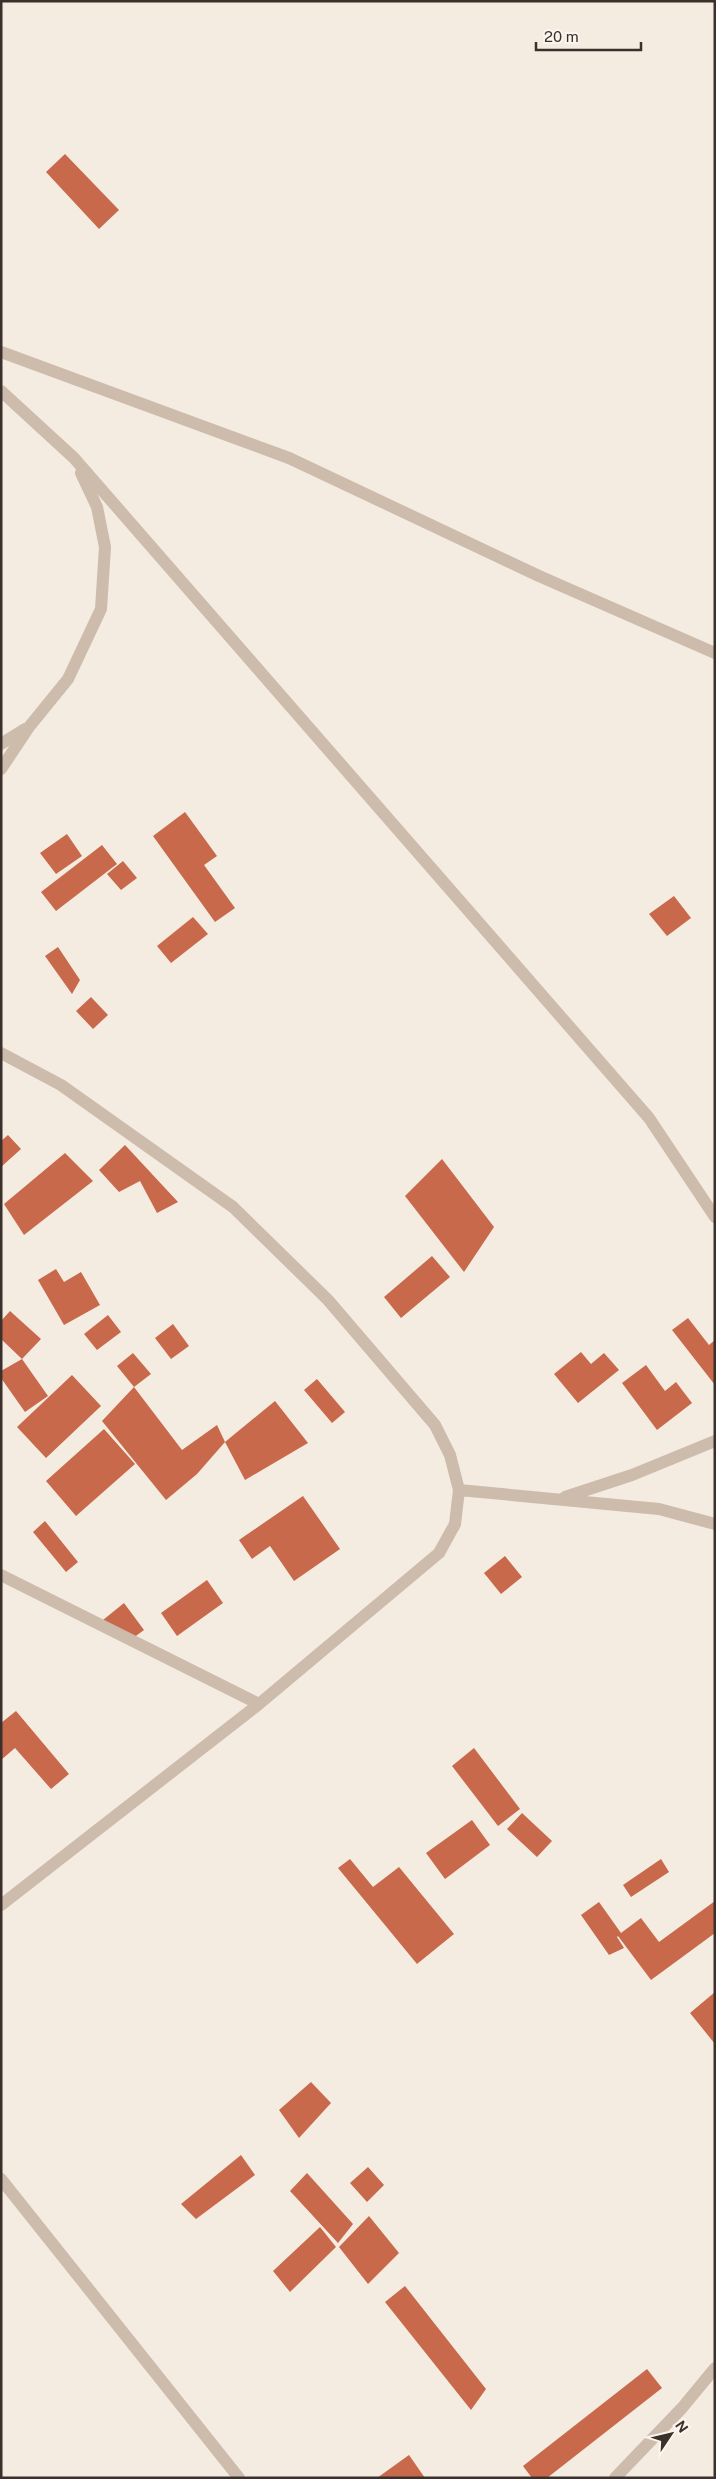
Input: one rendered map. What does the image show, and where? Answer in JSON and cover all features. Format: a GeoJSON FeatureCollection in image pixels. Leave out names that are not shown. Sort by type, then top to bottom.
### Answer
{"type":"FeatureCollection","features":[{"type":"Feature","properties":{"kind":"street"},"geometry":{"type":"LineString","coordinates":[[1,352],[289,458],[539,576],[715,653]]}},
{"type":"Feature","properties":{"kind":"street"},"geometry":{"type":"LineString","coordinates":[[1,391],[74,458],[650,1118],[715,1217]]}},
{"type":"Feature","properties":{"kind":"street"},"geometry":{"type":"LineString","coordinates":[[1,769],[29,727],[68,679],[101,609],[105,547],[98,507],[74,458]]}},
{"type":"Feature","properties":{"kind":"street"},"geometry":{"type":"LineString","coordinates":[[1,744],[29,727]]}},
{"type":"Feature","properties":{"kind":"street"},"geometry":{"type":"LineString","coordinates":[[1,1052],[61,1085],[233,1207],[328,1300],[435,1424],[450,1455],[458,1490],[455,1524],[439,1553],[259,1704],[1,1905]]}},
{"type":"Feature","properties":{"kind":"street"},"geometry":{"type":"LineString","coordinates":[[559,1500],[632,1475],[715,1441]]}},
{"type":"Feature","properties":{"kind":"street"},"geometry":{"type":"LineString","coordinates":[[458,1490],[659,1509],[715,1524]]}},
{"type":"Feature","properties":{"kind":"street"},"geometry":{"type":"LineString","coordinates":[[1,1575],[259,1704]]}},
{"type":"Feature","properties":{"kind":"street"},"geometry":{"type":"LineString","coordinates":[[1,2179],[239,2478]]}},
{"type":"Feature","properties":{"kind":"street"},"geometry":{"type":"LineString","coordinates":[[615,2478],[682,2408],[715,2368]]}},
{"type":"Feature","properties":{"kind":"building"},"geometry":{"type":"Polygon","coordinates":[[[65,154],[119,210],[99,229],[46,172],[65,154]]]}},
{"type":"Feature","properties":{"kind":"building"},"geometry":{"type":"Polygon","coordinates":[[[185,812],[217,856],[204,865],[235,908],[215,922],[153,836],[185,812]]]}},
{"type":"Feature","properties":{"kind":"building"},"geometry":{"type":"Polygon","coordinates":[[[67,834],[82,856],[56,874],[40,853],[67,834]]]}},
{"type":"Feature","properties":{"kind":"building"},"geometry":{"type":"Polygon","coordinates":[[[102,845],[117,864],[56,911],[41,892],[102,845]]]}},
{"type":"Feature","properties":{"kind":"building"},"geometry":{"type":"Polygon","coordinates":[[[123,861],[137,878],[121,890],[107,874],[123,861]]]}},
{"type":"Feature","properties":{"kind":"building"},"geometry":{"type":"Polygon","coordinates":[[[674,896],[691,918],[667,936],[649,914],[674,896]]]}},
{"type":"Feature","properties":{"kind":"building"},"geometry":{"type":"Polygon","coordinates":[[[193,917],[208,934],[171,963],[157,946],[193,917]]]}},
{"type":"Feature","properties":{"kind":"building"},"geometry":{"type":"Polygon","coordinates":[[[58,947],[80,980],[72,994],[45,956],[58,947]]]}},
{"type":"Feature","properties":{"kind":"building"},"geometry":{"type":"Polygon","coordinates":[[[91,997],[108,1015],[93,1029],[76,1011],[91,997]]]}},
{"type":"Feature","properties":{"kind":"building"},"geometry":{"type":"Polygon","coordinates":[[[8,1135],[21,1149],[1,1167],[1,1141],[8,1135]]]}},
{"type":"Feature","properties":{"kind":"building"},"geometry":{"type":"Polygon","coordinates":[[[125,1145],[178,1202],[157,1213],[140,1181],[119,1192],[99,1170],[125,1145]]]}},
{"type":"Feature","properties":{"kind":"building"},"geometry":{"type":"Polygon","coordinates":[[[65,1153],[93,1181],[24,1235],[4,1204],[65,1153]]]}},
{"type":"Feature","properties":{"kind":"building"},"geometry":{"type":"Polygon","coordinates":[[[442,1159],[494,1227],[464,1272],[405,1196],[442,1159]]]}},
{"type":"Feature","properties":{"kind":"building"},"geometry":{"type":"Polygon","coordinates":[[[432,1256],[450,1277],[401,1318],[384,1297],[432,1256]]]}},
{"type":"Feature","properties":{"kind":"building"},"geometry":{"type":"Polygon","coordinates":[[[56,1269],[64,1282],[81,1272],[100,1305],[64,1325],[38,1280],[56,1269]]]}},
{"type":"Feature","properties":{"kind":"building"},"geometry":{"type":"Polygon","coordinates":[[[10,1311],[41,1339],[22,1359],[1,1339],[1,1321],[10,1311]]]}},
{"type":"Feature","properties":{"kind":"building"},"geometry":{"type":"Polygon","coordinates":[[[108,1315],[121,1332],[97,1350],[84,1334],[108,1315]]]}},
{"type":"Feature","properties":{"kind":"building"},"geometry":{"type":"Polygon","coordinates":[[[688,1318],[709,1345],[715,1340],[715,1385],[672,1330],[688,1318]]]}},
{"type":"Feature","properties":{"kind":"building"},"geometry":{"type":"Polygon","coordinates":[[[173,1324],[189,1346],[171,1359],[155,1338],[173,1324]]]}},
{"type":"Feature","properties":{"kind":"building"},"geometry":{"type":"Polygon","coordinates":[[[581,1352],[591,1364],[604,1353],[619,1370],[578,1403],[554,1374],[581,1352]]]}},
{"type":"Feature","properties":{"kind":"building"},"geometry":{"type":"Polygon","coordinates":[[[133,1353],[151,1374],[134,1387],[117,1366],[133,1353]]]}},
{"type":"Feature","properties":{"kind":"building"},"geometry":{"type":"Polygon","coordinates":[[[22,1359],[48,1396],[25,1412],[1,1378],[1,1371],[22,1359]]]}},
{"type":"Feature","properties":{"kind":"building"},"geometry":{"type":"Polygon","coordinates":[[[646,1365],[665,1391],[676,1382],[692,1403],[657,1430],[622,1383],[646,1365]]]}},
{"type":"Feature","properties":{"kind":"building"},"geometry":{"type":"Polygon","coordinates":[[[72,1375],[101,1406],[46,1458],[17,1427],[72,1375]]]}},
{"type":"Feature","properties":{"kind":"building"},"geometry":{"type":"Polygon","coordinates":[[[317,1379],[345,1412],[332,1423],[304,1390],[317,1379]]]}},
{"type":"Feature","properties":{"kind":"building"},"geometry":{"type":"Polygon","coordinates":[[[134,1387],[182,1450],[217,1425],[225,1442],[197,1474],[166,1500],[102,1421],[134,1387]]]}},
{"type":"Feature","properties":{"kind":"building"},"geometry":{"type":"Polygon","coordinates":[[[275,1401],[308,1443],[245,1480],[225,1442],[275,1401]]]}},
{"type":"Feature","properties":{"kind":"building"},"geometry":{"type":"Polygon","coordinates":[[[104,1429],[135,1464],[76,1516],[46,1481],[104,1429]]]}},
{"type":"Feature","properties":{"kind":"building"},"geometry":{"type":"Polygon","coordinates":[[[303,1496],[340,1549],[294,1581],[270,1546],[252,1559],[239,1540],[303,1496]]]}},
{"type":"Feature","properties":{"kind":"building"},"geometry":{"type":"Polygon","coordinates":[[[45,1521],[78,1562],[66,1572],[33,1532],[45,1521]]]}},
{"type":"Feature","properties":{"kind":"building"},"geometry":{"type":"Polygon","coordinates":[[[505,1556],[522,1577],[501,1594],[484,1573],[505,1556]]]}},
{"type":"Feature","properties":{"kind":"building"},"geometry":{"type":"Polygon","coordinates":[[[207,1580],[223,1603],[177,1636],[161,1613],[207,1580]]]}},
{"type":"Feature","properties":{"kind":"building"},"geometry":{"type":"Polygon","coordinates":[[[124,1603],[144,1630],[133,1638],[103,1620],[124,1603]]]}},
{"type":"Feature","properties":{"kind":"building"},"geometry":{"type":"Polygon","coordinates":[[[16,1711],[69,1774],[51,1789],[15,1748],[1,1760],[1,1723],[16,1711]]]}},
{"type":"Feature","properties":{"kind":"building"},"geometry":{"type":"Polygon","coordinates":[[[474,1748],[520,1809],[498,1826],[452,1766],[474,1748]]]}},
{"type":"Feature","properties":{"kind":"building"},"geometry":{"type":"Polygon","coordinates":[[[522,1813],[552,1841],[537,1857],[507,1829],[522,1813]]]}},
{"type":"Feature","properties":{"kind":"building"},"geometry":{"type":"Polygon","coordinates":[[[472,1820],[490,1845],[445,1879],[426,1853],[472,1820]]]}},
{"type":"Feature","properties":{"kind":"building"},"geometry":{"type":"Polygon","coordinates":[[[350,1859],[373,1887],[399,1867],[454,1934],[417,1964],[338,1868],[350,1859]]]}},
{"type":"Feature","properties":{"kind":"building"},"geometry":{"type":"Polygon","coordinates":[[[661,1859],[669,1872],[631,1897],[623,1885],[661,1859]]]}},
{"type":"Feature","properties":{"kind":"building"},"geometry":{"type":"Polygon","coordinates":[[[715,1901],[715,1933],[651,1980],[618,1936],[624,1948],[609,1955],[581,1915],[599,1902],[621,1933],[641,1918],[659,1942],[715,1901]]]}},
{"type":"Feature","properties":{"kind":"building"},"geometry":{"type":"Polygon","coordinates":[[[715,1992],[715,2044],[690,2013],[715,1992]]]}},
{"type":"Feature","properties":{"kind":"building"},"geometry":{"type":"Polygon","coordinates":[[[311,2082],[331,2103],[299,2138],[279,2110],[311,2082]]]}},
{"type":"Feature","properties":{"kind":"building"},"geometry":{"type":"Polygon","coordinates":[[[241,2155],[255,2175],[196,2219],[181,2204],[241,2155]]]}},
{"type":"Feature","properties":{"kind":"building"},"geometry":{"type":"Polygon","coordinates":[[[368,2167],[384,2185],[367,2202],[350,2183],[368,2167]]]}},
{"type":"Feature","properties":{"kind":"building"},"geometry":{"type":"Polygon","coordinates":[[[307,2173],[353,2224],[338,2243],[290,2191],[307,2173]]]}},
{"type":"Feature","properties":{"kind":"building"},"geometry":{"type":"Polygon","coordinates":[[[369,2216],[399,2253],[368,2284],[339,2247],[369,2216]]]}},
{"type":"Feature","properties":{"kind":"building"},"geometry":{"type":"Polygon","coordinates":[[[320,2227],[336,2247],[290,2292],[273,2271],[320,2227]]]}},
{"type":"Feature","properties":{"kind":"building"},"geometry":{"type":"Polygon","coordinates":[[[405,2286],[486,2389],[471,2410],[385,2302],[405,2286]]]}},
{"type":"Feature","properties":{"kind":"building"},"geometry":{"type":"Polygon","coordinates":[[[647,2369],[662,2388],[547,2478],[532,2478],[523,2466],[647,2369]]]}},
{"type":"Feature","properties":{"kind":"building"},"geometry":{"type":"Polygon","coordinates":[[[409,2455],[425,2478],[377,2478],[409,2455]]]}}]}
